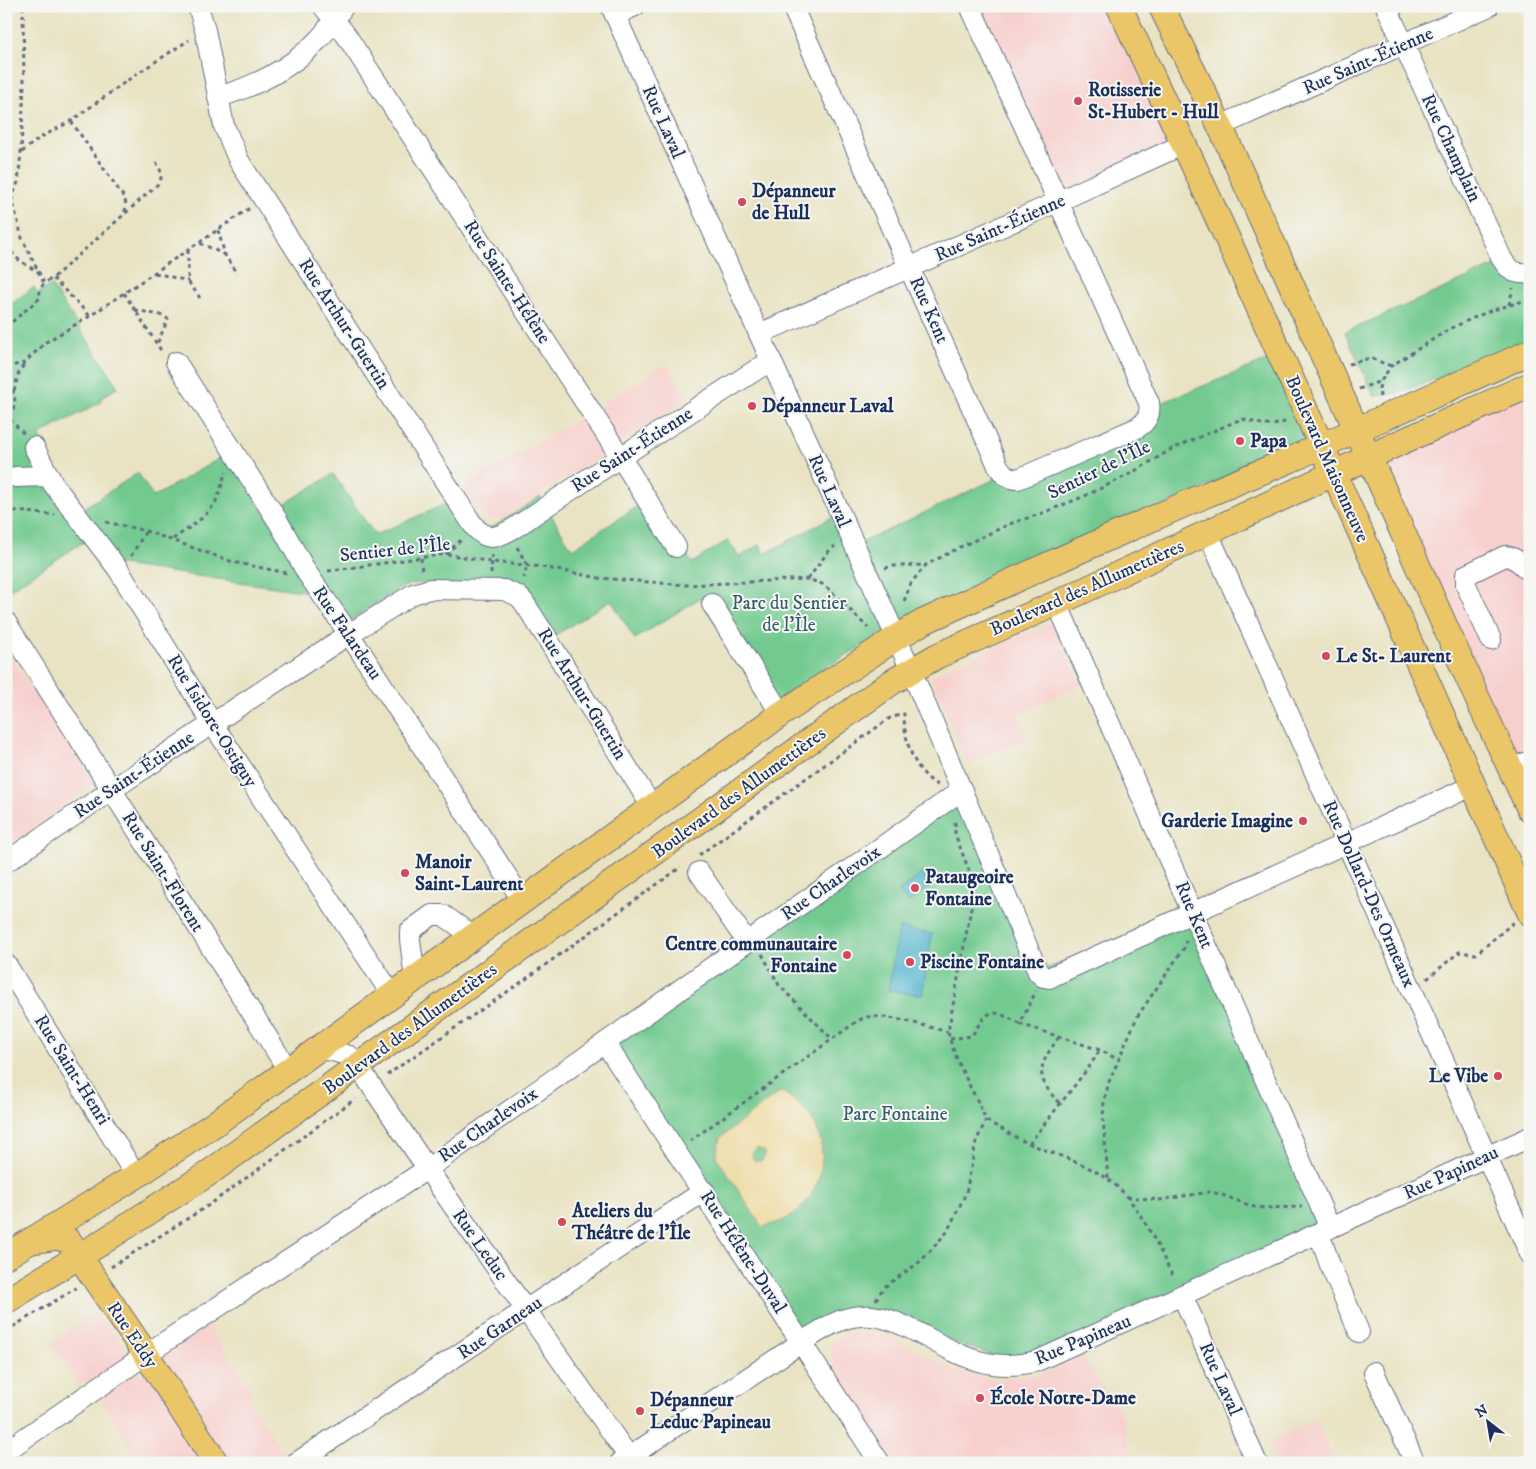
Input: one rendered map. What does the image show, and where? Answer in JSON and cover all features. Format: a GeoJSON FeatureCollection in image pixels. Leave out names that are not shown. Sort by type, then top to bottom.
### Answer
{"type":"FeatureCollection","features":[{"type":"Feature","properties":{"kind":"main road","name":"Boulevard Maisonneuve"},"geometry":{"type":"LineString","coordinates":[[1119,6],[1334,474],[1472,786],[1522,917]]}},
{"type":"Feature","properties":{"kind":"main road","name":"Boulevard Maisonneuve"},"geometry":{"type":"LineString","coordinates":[[1161,6],[1220,126],[1369,458],[1520,765],[1530,810]]}},
{"type":"Feature","properties":{"kind":"main road","name":"Boulevard des Allumettières"},"geometry":{"type":"LineString","coordinates":[[6,1256],[136,1176],[213,1125],[781,714],[896,638],[923,622],[1055,562],[1530,352]]}},
{"type":"Feature","properties":{"kind":"main road","name":"Boulevard des Allumettières"},"geometry":{"type":"LineString","coordinates":[[6,1301],[206,1175],[911,670],[937,656],[1057,603],[1530,385]]}},
{"type":"Feature","properties":{"kind":"main road","name":"Rue Eddy"},"geometry":{"type":"LineString","coordinates":[[30,1242],[57,1237],[69,1241],[216,1463]]}},
{"type":"Feature","properties":{"kind":"street","name":"Rue Arthur-Guertin"},"geometry":{"type":"LineString","coordinates":[[198,6],[205,30],[224,126],[229,142],[239,161],[467,515],[478,531],[491,537]]}},
{"type":"Feature","properties":{"kind":"street"},"geometry":{"type":"LineString","coordinates":[[613,11],[635,6]]}},
{"type":"Feature","properties":{"kind":"street","name":"Rue Kent"},"geometry":{"type":"LineString","coordinates":[[792,6],[998,466],[1002,473],[1010,479],[1018,480],[1028,476],[1143,424],[1150,412],[1149,403],[1059,202]]}},
{"type":"Feature","properties":{"kind":"street"},"geometry":{"type":"LineString","coordinates":[[970,6],[1059,202]]}},
{"type":"Feature","properties":{"kind":"street","name":"Rue Champlain"},"geometry":{"type":"LineString","coordinates":[[1386,6],[1502,259],[1507,267],[1517,274],[1530,273]]}},
{"type":"Feature","properties":{"kind":"street","name":"Rue Saint-Étienne"},"geometry":{"type":"LineString","coordinates":[[1220,126],[1404,46],[1489,6]]}},
{"type":"Feature","properties":{"kind":"street"},"geometry":{"type":"LineString","coordinates":[[218,97],[250,86],[291,63],[317,42],[334,11]]}},
{"type":"Feature","properties":{"kind":"street","name":"Rue Sainte-Hélène"},"geometry":{"type":"LineString","coordinates":[[334,11],[346,35],[620,456],[676,547]]}},
{"type":"Feature","properties":{"kind":"street","name":"Rue Laval"},"geometry":{"type":"LineString","coordinates":[[613,11],[911,670],[1038,972],[1043,977]]}},
{"type":"Feature","properties":{"kind":"street","name":"Rue Saint-Étienne"},"geometry":{"type":"LineString","coordinates":[[759,334],[1059,202],[1184,144]]}},
{"type":"Feature","properties":{"kind":"street","name":"Rue Falardeau"},"geometry":{"type":"LineString","coordinates":[[176,362],[278,521],[307,573],[350,634],[523,901]]}},
{"type":"Feature","properties":{"kind":"street","name":"Rue Saint-Étienne"},"geometry":{"type":"LineString","coordinates":[[491,537],[512,529],[620,456],[759,368],[772,362]]}},
{"type":"Feature","properties":{"kind":"street","name":"Rue Isidore-Ostiguy"},"geometry":{"type":"LineString","coordinates":[[34,447],[53,484],[118,569],[212,723],[392,995]]}},
{"type":"Feature","properties":{"kind":"street"},"geometry":{"type":"LineString","coordinates":[[15,477],[49,476]]}},
{"type":"Feature","properties":{"kind":"street","name":"Rue Dollard-Des Ormeaux"},"geometry":{"type":"LineString","coordinates":[[1208,533],[1530,1254]]}},
{"type":"Feature","properties":{"kind":"street"},"geometry":{"type":"LineString","coordinates":[[1491,640],[1466,585],[1466,575],[1505,556],[1516,560],[1530,572]]}},
{"type":"Feature","properties":{"kind":"street","name":"Rue Saint-Étienne"},"geometry":{"type":"LineString","coordinates":[[6,862],[212,723],[420,590],[498,590]]}},
{"type":"Feature","properties":{"kind":"street","name":"Rue Arthur-Guertin"},"geometry":{"type":"LineString","coordinates":[[498,590],[513,593],[524,601],[652,807]]}},
{"type":"Feature","properties":{"kind":"street","name":"Rue Kent"},"geometry":{"type":"LineString","coordinates":[[1057,603],[1320,1205],[1330,1265],[1359,1332]]}},
{"type":"Feature","properties":{"kind":"street"},"geometry":{"type":"LineString","coordinates":[[712,604],[781,714]]}},
{"type":"Feature","properties":{"kind":"street","name":"Rue Saint-Florent"},"geometry":{"type":"LineString","coordinates":[[6,622],[288,1070]]}},
{"type":"Feature","properties":{"kind":"street"},"geometry":{"type":"LineString","coordinates":[[1043,977],[1049,978],[1056,975],[1472,786]]}},
{"type":"Feature","properties":{"kind":"street","name":"Rue Charlevoix"},"geometry":{"type":"LineString","coordinates":[[6,1451],[146,1355],[427,1168],[962,790]]}},
{"type":"Feature","properties":{"kind":"street"},"geometry":{"type":"LineString","coordinates":[[694,864],[749,940]]}},
{"type":"Feature","properties":{"kind":"street","name":"Boulevard des Allumettières"},"geometry":{"type":"LineString","coordinates":[[415,979],[410,931],[432,916],[443,915],[473,936]]}},
{"type":"Feature","properties":{"kind":"street","name":"Rue Saint-Henri"},"geometry":{"type":"LineString","coordinates":[[6,964],[136,1176]]}},
{"type":"Feature","properties":{"kind":"street","name":"Rue Hélène-Duval"},"geometry":{"type":"LineString","coordinates":[[605,1043],[704,1191],[880,1463]]}},
{"type":"Feature","properties":{"kind":"street","name":"Rue Leduc"},"geometry":{"type":"LineString","coordinates":[[314,1051],[329,1050],[350,1056],[358,1066],[527,1310],[627,1461]]}},
{"type":"Feature","properties":{"kind":"street","name":"Rue Papineau"},"geometry":{"type":"LineString","coordinates":[[627,1461],[802,1342],[829,1325],[845,1319],[861,1316],[878,1317],[900,1324],[970,1359],[1004,1366],[1020,1366],[1056,1353],[1530,1137]]}},
{"type":"Feature","properties":{"kind":"street","name":"Rue Garneau"},"geometry":{"type":"LineString","coordinates":[[296,1463],[704,1191]]}},
{"type":"Feature","properties":{"kind":"street","name":"Rue Laval"},"geometry":{"type":"LineString","coordinates":[[1182,1295],[1257,1463]]}},
{"type":"Feature","properties":{"kind":"street"},"geometry":{"type":"LineString","coordinates":[[1374,1372],[1415,1463]]}},
{"type":"Feature","properties":{"kind":"path"},"geometry":{"type":"LineString","coordinates":[[23,6],[24,83],[21,152],[18,182],[12,198],[22,238],[44,283]]}},
{"type":"Feature","properties":{"kind":"path"},"geometry":{"type":"LineString","coordinates":[[21,152],[71,121],[135,75],[205,30]]}},
{"type":"Feature","properties":{"kind":"path"},"geometry":{"type":"LineString","coordinates":[[71,121],[125,199],[124,216]]}},
{"type":"Feature","properties":{"kind":"path"},"geometry":{"type":"LineString","coordinates":[[6,327],[40,298],[40,289],[44,283],[53,278],[158,184],[162,178],[162,172],[156,162]]}},
{"type":"Feature","properties":{"kind":"path"},"geometry":{"type":"LineString","coordinates":[[6,199],[12,198]]}},
{"type":"Feature","properties":{"kind":"path"},"geometry":{"type":"LineString","coordinates":[[34,447],[7,417],[11,413],[15,402],[14,391],[18,375],[24,363],[46,342],[90,316],[263,199]]}},
{"type":"Feature","properties":{"kind":"path"},"geometry":{"type":"LineString","coordinates":[[218,230],[225,256],[237,274]]}},
{"type":"Feature","properties":{"kind":"path"},"geometry":{"type":"LineString","coordinates":[[199,243],[225,256]]}},
{"type":"Feature","properties":{"kind":"path"},"geometry":{"type":"LineString","coordinates":[[6,246],[20,261],[38,272]]}},
{"type":"Feature","properties":{"kind":"path"},"geometry":{"type":"LineString","coordinates":[[188,250],[188,281],[200,298]]}},
{"type":"Feature","properties":{"kind":"path"},"geometry":{"type":"LineString","coordinates":[[154,273],[188,281]]}},
{"type":"Feature","properties":{"kind":"path"},"geometry":{"type":"LineString","coordinates":[[53,278],[90,316]]}},
{"type":"Feature","properties":{"kind":"path"},"geometry":{"type":"LineString","coordinates":[[124,293],[169,364],[176,362]]}},
{"type":"Feature","properties":{"kind":"path"},"geometry":{"type":"LineString","coordinates":[[1380,398],[1379,388],[1381,381],[1391,366],[1433,338],[1486,312],[1530,299]]}},
{"type":"Feature","properties":{"kind":"path"},"geometry":{"type":"LineString","coordinates":[[135,310],[160,315],[168,319],[157,345]]}},
{"type":"Feature","properties":{"kind":"path"},"geometry":{"type":"LineString","coordinates":[[1349,364],[1370,358],[1391,366]]}},
{"type":"Feature","properties":{"kind":"path"},"geometry":{"type":"LineString","coordinates":[[6,365],[11,366],[24,363]]}},
{"type":"Feature","properties":{"kind":"path"},"geometry":{"type":"LineString","coordinates":[[6,375],[8,384],[14,391]]}},
{"type":"Feature","properties":{"kind":"path"},"geometry":{"type":"LineString","coordinates":[[1360,389],[1381,381]]}},
{"type":"Feature","properties":{"kind":"path","name":"Sentier de l'Île"},"geometry":{"type":"LineString","coordinates":[[904,601],[912,583],[926,565],[982,535],[1085,496],[1172,449],[1239,420],[1243,419],[1269,426],[1275,426],[1287,421]]}},
{"type":"Feature","properties":{"kind":"path"},"geometry":{"type":"LineString","coordinates":[[172,540],[212,508],[225,473],[240,463]]}},
{"type":"Feature","properties":{"kind":"path","name":"Sentier de l'Île"},"geometry":{"type":"LineString","coordinates":[[6,510],[80,519],[146,531],[233,562],[289,574],[446,554],[492,562],[542,567],[612,580],[687,585],[808,579],[822,584],[832,591],[868,628]]}},
{"type":"Feature","properties":{"kind":"path"},"geometry":{"type":"LineString","coordinates":[[6,524],[14,511]]}},
{"type":"Feature","properties":{"kind":"path"},"geometry":{"type":"LineString","coordinates":[[118,569],[128,561],[146,531]]}},
{"type":"Feature","properties":{"kind":"path"},"geometry":{"type":"LineString","coordinates":[[808,579],[827,553],[848,533]]}},
{"type":"Feature","properties":{"kind":"path"},"geometry":{"type":"LineString","coordinates":[[446,554],[466,536]]}},
{"type":"Feature","properties":{"kind":"path"},"geometry":{"type":"LineString","coordinates":[[491,537],[492,562],[498,590]]}},
{"type":"Feature","properties":{"kind":"path"},"geometry":{"type":"LineString","coordinates":[[514,542],[526,565],[524,578]]}},
{"type":"Feature","properties":{"kind":"path"},"geometry":{"type":"LineString","coordinates":[[421,558],[422,575]]}},
{"type":"Feature","properties":{"kind":"path","name":"Sentier de l'Île"},"geometry":{"type":"LineString","coordinates":[[867,575],[894,566],[926,565]]}},
{"type":"Feature","properties":{"kind":"path"},"geometry":{"type":"LineString","coordinates":[[387,1075],[694,864],[890,718],[904,714],[905,736],[914,760],[922,773],[940,786]]}},
{"type":"Feature","properties":{"kind":"path"},"geometry":{"type":"LineString","coordinates":[[954,820],[955,834],[973,881],[973,889],[971,910],[948,1032],[953,1050],[986,1120],[1015,1138],[1076,1162],[1108,1179],[1126,1197],[1149,1230],[1182,1295]]}},
{"type":"Feature","properties":{"kind":"path"},"geometry":{"type":"LineString","coordinates":[[1412,990],[1459,952],[1476,954],[1522,917]]}},
{"type":"Feature","properties":{"kind":"path"},"geometry":{"type":"LineString","coordinates":[[1108,1179],[1103,1118],[1104,1101],[1109,1082],[1137,1016],[1184,948],[1189,932]]}},
{"type":"Feature","properties":{"kind":"path"},"geometry":{"type":"LineString","coordinates":[[749,940],[772,970],[779,985],[832,1039]]}},
{"type":"Feature","properties":{"kind":"path"},"geometry":{"type":"LineString","coordinates":[[1020,1024],[1043,977]]}},
{"type":"Feature","properties":{"kind":"path"},"geometry":{"type":"LineString","coordinates":[[950,1039],[972,1036],[986,1015],[993,1012],[1020,1024],[1100,1050],[1118,1059]]}},
{"type":"Feature","properties":{"kind":"path"},"geometry":{"type":"LineString","coordinates":[[688,1143],[856,1022],[866,1017],[920,1024],[948,1032]]}},
{"type":"Feature","properties":{"kind":"path"},"geometry":{"type":"LineString","coordinates":[[1059,1037],[1047,1054],[1042,1065],[1041,1076],[1044,1085],[1061,1105]]}},
{"type":"Feature","properties":{"kind":"path"},"geometry":{"type":"LineString","coordinates":[[1029,1144],[1061,1105],[1100,1050]]}},
{"type":"Feature","properties":{"kind":"path"},"geometry":{"type":"LineString","coordinates":[[110,1268],[209,1205],[355,1099]]}},
{"type":"Feature","properties":{"kind":"path"},"geometry":{"type":"LineString","coordinates":[[870,1316],[876,1298],[882,1288],[921,1262],[947,1232],[966,1193],[976,1142],[986,1120]]}},
{"type":"Feature","properties":{"kind":"path"},"geometry":{"type":"LineString","coordinates":[[1126,1197],[1159,1200],[1210,1192],[1220,1194],[1242,1204],[1260,1208],[1295,1208],[1320,1205]]}},
{"type":"Feature","properties":{"kind":"path"},"geometry":{"type":"LineString","coordinates":[[6,1331],[76,1288]]}},
{"type":"Feature","properties":{"kind":"shaded area"},"geometry":{"type":"Polygon","coordinates":[[[970,6],[1119,6],[1184,144],[1059,201],[970,6]]]}},
{"type":"Feature","properties":{"kind":"shaded area"},"geometry":{"type":"Polygon","coordinates":[[[667,364],[688,398],[504,518],[488,520],[472,504],[464,487],[667,364]]]}},
{"type":"Feature","properties":{"kind":"shaded area"},"geometry":{"type":"Polygon","coordinates":[[[1530,386],[1530,531],[1524,534],[1530,547],[1530,761],[1517,769],[1376,457],[1530,386]]]}},
{"type":"Feature","properties":{"kind":"shaded area"},"geometry":{"type":"Polygon","coordinates":[[[1052,622],[1081,685],[1017,715],[1028,739],[968,765],[931,676],[1052,622]]]}},
{"type":"Feature","properties":{"kind":"shaded area"},"geometry":{"type":"Polygon","coordinates":[[[6,649],[94,783],[6,848],[6,649]]]}},
{"type":"Feature","properties":{"kind":"shaded area"},"geometry":{"type":"Polygon","coordinates":[[[96,1311],[123,1346],[140,1374],[208,1325],[253,1393],[247,1398],[284,1453],[294,1446],[305,1463],[138,1463],[140,1461],[87,1379],[79,1385],[50,1344],[96,1311]]]}},
{"type":"Feature","properties":{"kind":"shaded area","name":"École Notre-Dame"},"geometry":{"type":"Polygon","coordinates":[[[853,1332],[888,1335],[951,1369],[996,1380],[1048,1372],[1082,1356],[1122,1416],[1132,1462],[892,1463],[834,1375],[831,1342],[853,1332]]]}},
{"type":"Feature","properties":{"kind":"shaded area"},"geometry":{"type":"Polygon","coordinates":[[[1316,1419],[1335,1463],[1277,1463],[1268,1442],[1316,1419]]]}},
{"type":"Feature","properties":{"kind":"green space"},"geometry":{"type":"Polygon","coordinates":[[[1511,259],[1515,264],[1530,267],[1530,343],[1398,393],[1374,396],[1345,332],[1511,259]]]}},
{"type":"Feature","properties":{"kind":"green space","name":"Parc du Sentier de l'Île"},"geometry":{"type":"Polygon","coordinates":[[[51,285],[118,387],[100,399],[101,402],[39,435],[43,441],[35,447],[76,513],[138,473],[153,497],[227,454],[266,515],[333,474],[375,535],[450,502],[472,528],[493,527],[540,497],[572,549],[641,504],[674,534],[692,563],[728,540],[739,557],[760,545],[765,554],[832,517],[846,550],[993,480],[998,473],[1017,471],[1123,423],[1132,418],[1136,413],[1273,358],[1309,440],[885,632],[815,674],[769,708],[700,598],[635,639],[611,600],[543,643],[512,595],[418,583],[401,588],[338,628],[316,593],[107,563],[89,541],[82,543],[6,592],[6,308],[34,287],[37,294],[51,285]]]}},
{"type":"Feature","properties":{"kind":"green space","name":"Parc Fontaine"},"geometry":{"type":"Polygon","coordinates":[[[962,790],[1038,972],[1192,912],[1330,1228],[1021,1365],[879,1317],[802,1342],[605,1043],[962,790]]]}},
{"type":"Feature","properties":{"kind":"sand"},"geometry":{"type":"Polygon","coordinates":[[[781,1091],[808,1113],[819,1136],[822,1164],[814,1190],[796,1212],[784,1220],[762,1227],[716,1156],[720,1138],[781,1091]],[[756,1149],[753,1152],[752,1158],[755,1161],[762,1161],[765,1156],[763,1150],[756,1149]]]}},
{"type":"Feature","properties":{"kind":"water","name":"Pataugeoire Fontaine"},"geometry":{"type":"Polygon","coordinates":[[[923,873],[932,885],[908,903],[899,891],[923,873]]]}},
{"type":"Feature","properties":{"kind":"water","name":"Piscine Fontaine"},"geometry":{"type":"Polygon","coordinates":[[[899,928],[932,934],[922,995],[888,990],[899,928]]]}},
{"type":"Feature","properties":{"kind":"place","name":"Rotisserie St-Hubert - Hull"},"geometry":{"type":"Point","coordinates":[1078,101]}},
{"type":"Feature","properties":{"kind":"place","name":"Dépanneur de Hull"},"geometry":{"type":"Point","coordinates":[742,202]}},
{"type":"Feature","properties":{"kind":"place","name":"Dépanneur Laval"},"geometry":{"type":"Point","coordinates":[752,406]}},
{"type":"Feature","properties":{"kind":"place","name":"Papa"},"geometry":{"type":"Point","coordinates":[1240,441]}},
{"type":"Feature","properties":{"kind":"place","name":"Le St- Laurent"},"geometry":{"type":"Point","coordinates":[1326,656]}},
{"type":"Feature","properties":{"kind":"place","name":"Garderie Imagine"},"geometry":{"type":"Point","coordinates":[1303,821]}},
{"type":"Feature","properties":{"kind":"place","name":"Manoir Saint-Laurent"},"geometry":{"type":"Point","coordinates":[405,873]}},
{"type":"Feature","properties":{"kind":"place","name":"Pataugeoire Fontaine"},"geometry":{"type":"Point","coordinates":[915,888]}},
{"type":"Feature","properties":{"kind":"place","name":"Centre communautaire Fontaine"},"geometry":{"type":"Point","coordinates":[847,955]}},
{"type":"Feature","properties":{"kind":"place","name":"Piscine Fontaine"},"geometry":{"type":"Point","coordinates":[910,962]}},
{"type":"Feature","properties":{"kind":"place","name":"Le Vibe"},"geometry":{"type":"Point","coordinates":[1498,1076]}},
{"type":"Feature","properties":{"kind":"place","name":"Ateliers du Théâtre de l'Île"},"geometry":{"type":"Point","coordinates":[562,1222]}},
{"type":"Feature","properties":{"kind":"place","name":"École Notre-Dame"},"geometry":{"type":"Point","coordinates":[980,1398]}},
{"type":"Feature","properties":{"kind":"place","name":"Dépanneur Leduc Papineau"},"geometry":{"type":"Point","coordinates":[640,1411]}}]}
